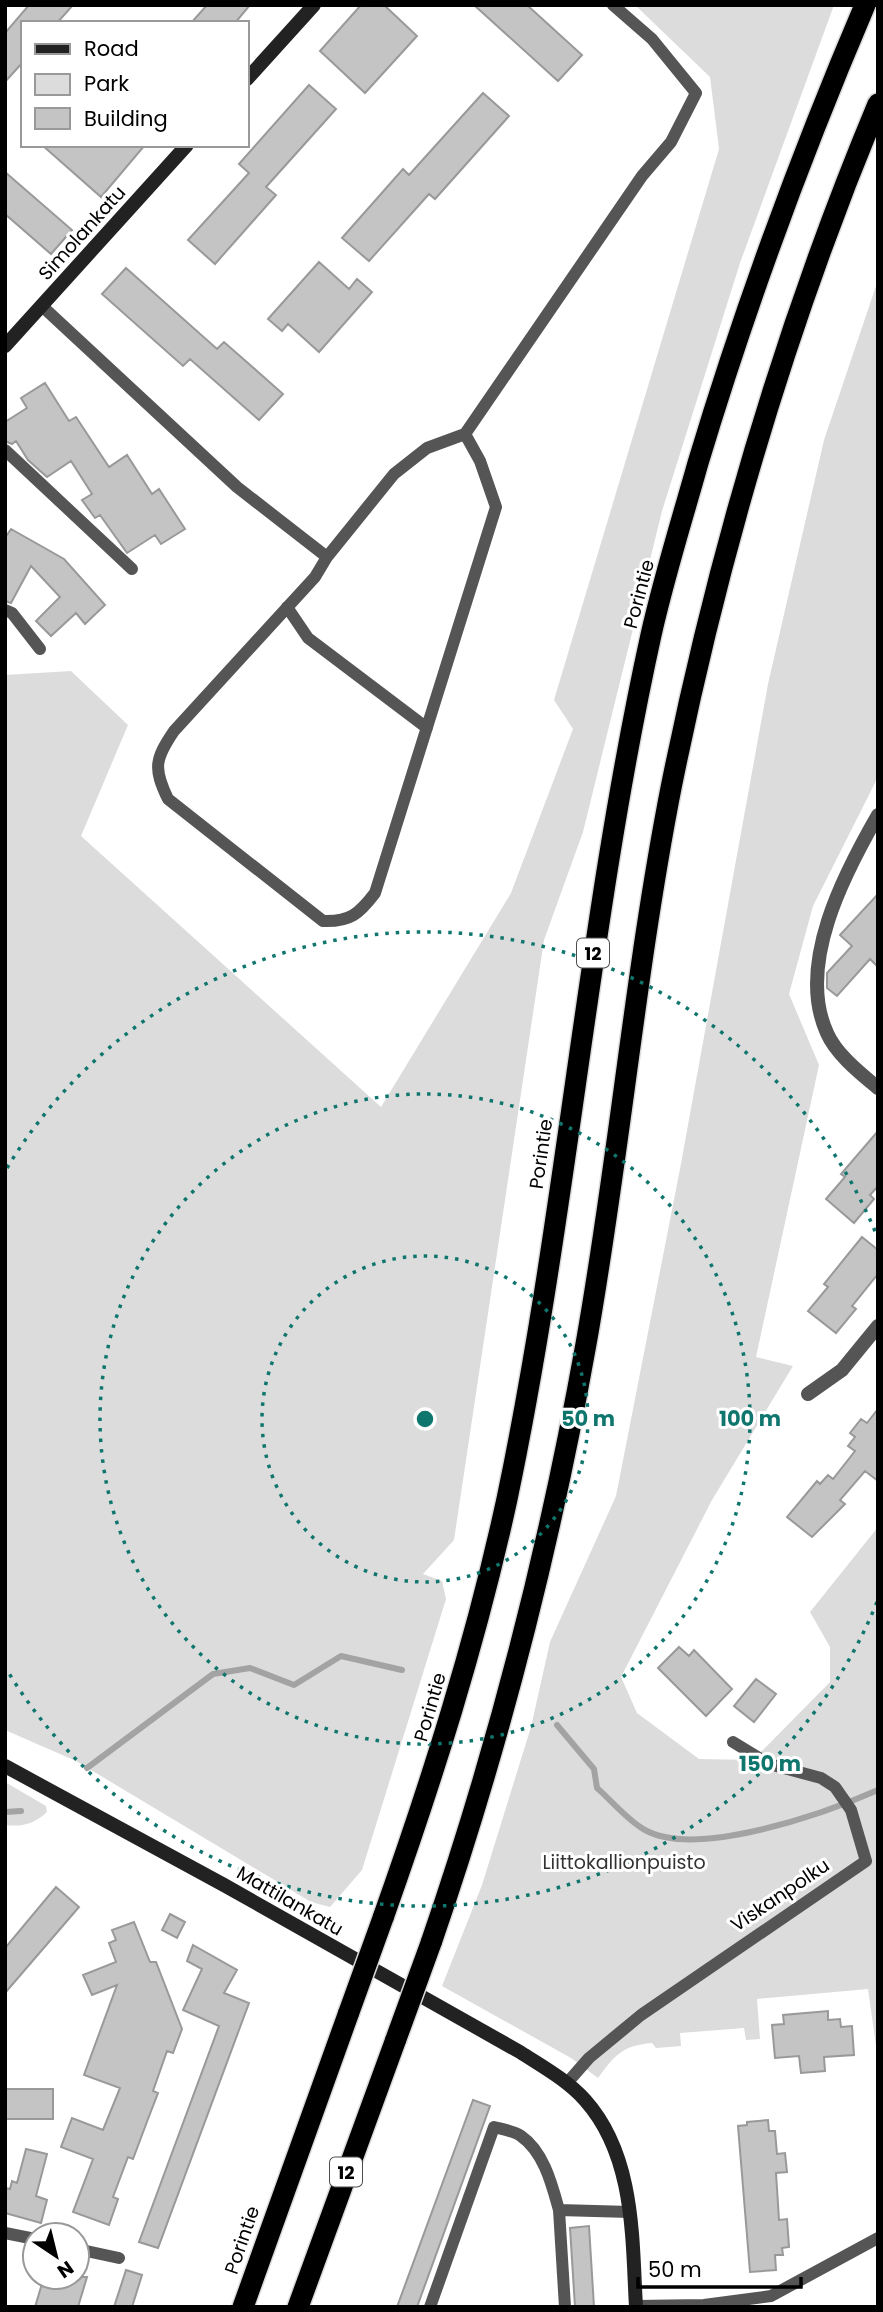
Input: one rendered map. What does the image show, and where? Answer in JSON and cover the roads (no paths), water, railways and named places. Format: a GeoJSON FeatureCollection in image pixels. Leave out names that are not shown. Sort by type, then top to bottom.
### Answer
{"type":"FeatureCollection","features":[{"type":"Feature","properties":{"kind":"highway","name":"Porintie"},"geometry":{"type":"LineString","coordinates":[[243,2307],[429,1788],[466,1665],[507,1499],[537,1334],[621,782],[652,630],[736,337],[819,112],[865,5]]}},
{"type":"Feature","properties":{"kind":"highway","name":"12"},"geometry":{"type":"LineString","coordinates":[[298,2307],[479,1804],[516,1671],[555,1509],[587,1340],[671,792],[701,648],[736,516],[790,343],[878,104]]}},
{"type":"Feature","properties":{"kind":"street"},"geometry":{"type":"LineString","coordinates":[[248,78],[314,5]]}},
{"type":"Feature","properties":{"kind":"street","name":"Simolankatu"},"geometry":{"type":"LineString","coordinates":[[5,346],[185,147]]}},
{"type":"Feature","properties":{"kind":"street"},"geometry":{"type":"LineString","coordinates":[[878,815],[851,863],[830,919],[815,975],[817,1006],[828,1036],[878,1088]]}},
{"type":"Feature","properties":{"kind":"street"},"geometry":{"type":"LineString","coordinates":[[807,1394],[842,1370],[878,1326]]}},
{"type":"Feature","properties":{"kind":"street","name":"Mattilankatu"},"geometry":{"type":"LineString","coordinates":[[5,1766],[224,1885],[567,2083],[586,2101],[614,2151],[631,2212],[636,2306]]}},
{"type":"Feature","properties":{"kind":"lane"},"geometry":{"type":"LineString","coordinates":[[465,434],[480,461],[496,507],[375,893],[357,916],[341,922],[323,921],[168,799],[159,779],[158,754],[174,731],[315,577],[327,557],[394,474],[427,448],[465,434],[642,176],[671,142],[696,93],[652,39],[613,5]]}},
{"type":"Feature","properties":{"kind":"lane"},"geometry":{"type":"LineString","coordinates":[[43,307],[237,487],[327,557]]}},
{"type":"Feature","properties":{"kind":"lane"},"geometry":{"type":"LineString","coordinates":[[5,450],[132,569]]}},
{"type":"Feature","properties":{"kind":"lane"},"geometry":{"type":"LineString","coordinates":[[287,607],[308,638],[427,728]]}},
{"type":"Feature","properties":{"kind":"lane"},"geometry":{"type":"LineString","coordinates":[[5,610],[40,649]]}},
{"type":"Feature","properties":{"kind":"lane","name":"Viskanpolku"},"geometry":{"type":"LineString","coordinates":[[567,2083],[589,2058],[641,2015],[866,1861],[851,1810],[835,1787],[821,1778],[769,1764],[733,1742]]}},
{"type":"Feature","properties":{"kind":"lane"},"geometry":{"type":"LineString","coordinates":[[430,2307],[494,2127],[521,2136],[538,2155],[551,2180],[559,2210],[565,2307]]}},
{"type":"Feature","properties":{"kind":"lane"},"geometry":{"type":"LineString","coordinates":[[559,2210],[631,2212]]}},
{"type":"Feature","properties":{"kind":"lane"},"geometry":{"type":"LineString","coordinates":[[636,2306],[704,2305],[771,2296],[878,2238]]}},
{"type":"Feature","properties":{"kind":"lane"},"geometry":{"type":"LineString","coordinates":[[91,2252],[119,2258]]}},
{"type":"Feature","properties":{"kind":"waterway"},"geometry":{"type":"LineString","coordinates":[[87,1768],[213,1674],[250,1668],[294,1685],[341,1656],[402,1670]]}},
{"type":"Feature","properties":{"kind":"waterway"},"geometry":{"type":"LineString","coordinates":[[557,1725],[594,1769],[597,1788],[639,1826],[668,1838],[728,1836],[762,1829],[827,1810],[878,1790]]}},
{"type":"Feature","properties":{"kind":"waterway"},"geometry":{"type":"LineString","coordinates":[[5,1812],[21,1811]]}},
{"type":"Feature","properties":{"kind":"park label","name":"Liittokallionpuisto"},"geometry":{"type":"Point","coordinates":[624,1862]}}]}
